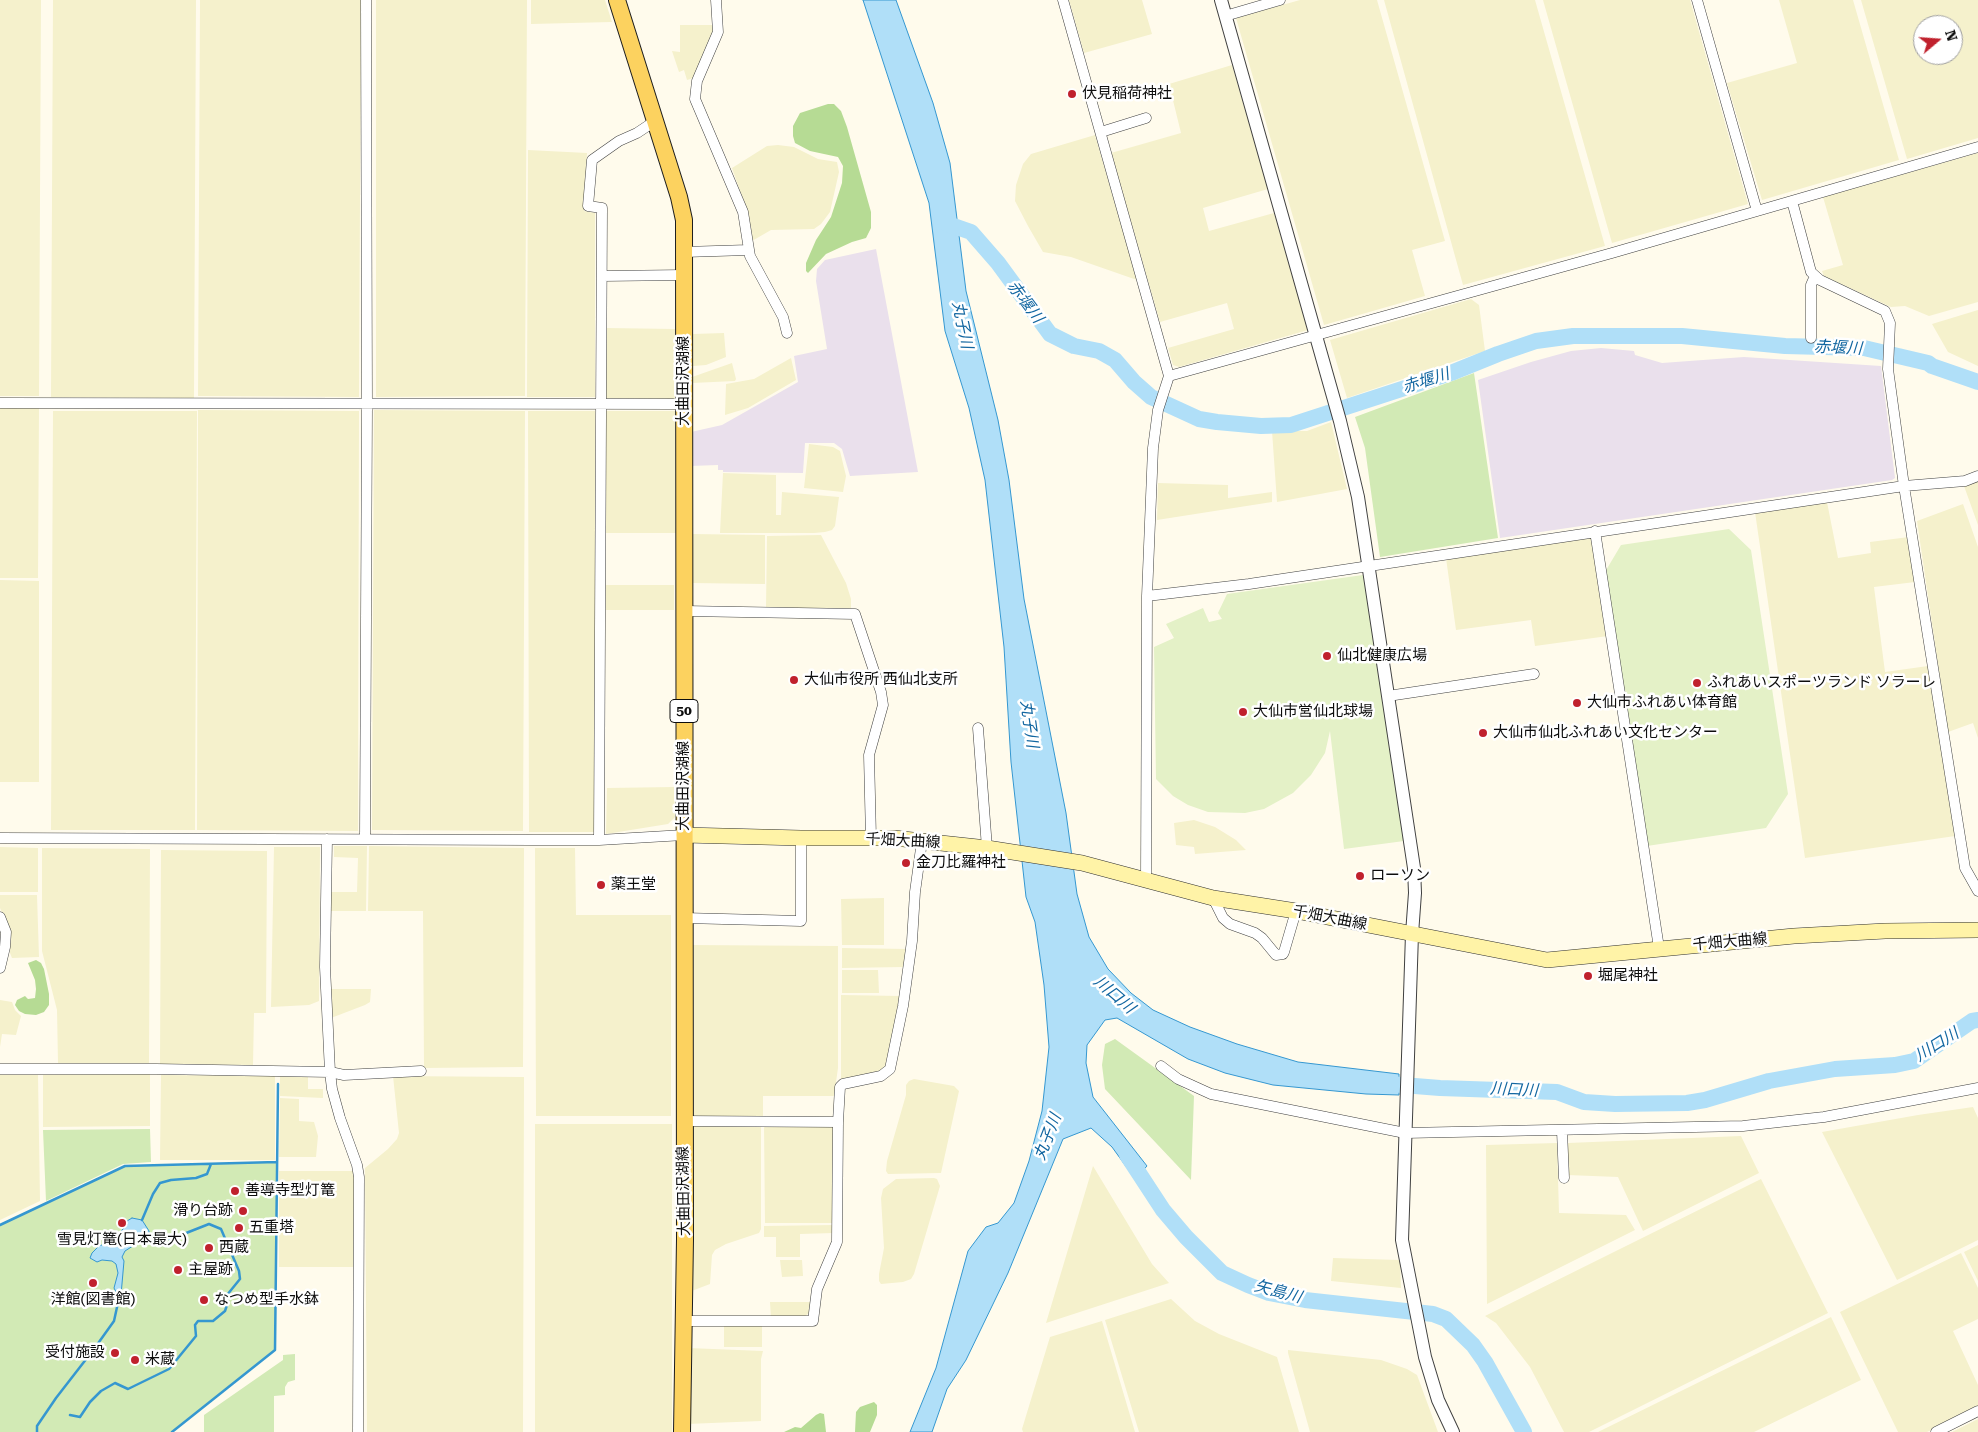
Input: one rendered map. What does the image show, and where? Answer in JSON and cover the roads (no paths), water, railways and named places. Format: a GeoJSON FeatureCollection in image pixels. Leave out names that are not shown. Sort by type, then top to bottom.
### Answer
{"type":"FeatureCollection","features":[{"type":"Feature","properties":{"kind":"main road","name":"大曲田沢湖線"},"geometry":{"type":"LineString","coordinates":[[617,0],[679,197],[684,220],[684,1239],[682,1432]]}},
{"type":"Feature","properties":{"kind":"main road","name":"千畑大曲線"},"geometry":{"type":"LineString","coordinates":[[684,835],[894,838],[986,848],[1082,863],[1146,882],[1213,898],[1296,911],[1547,960],[1794,936],[1885,931],[1978,930]]}},
{"type":"Feature","properties":{"kind":"street"},"geometry":{"type":"LineString","coordinates":[[365,839],[366,0]]}},
{"type":"Feature","properties":{"kind":"street"},"geometry":{"type":"LineString","coordinates":[[716,0],[718,32],[697,81],[695,99],[743,212],[748,250],[783,317],[787,333]]}},
{"type":"Feature","properties":{"kind":"street"},"geometry":{"type":"LineString","coordinates":[[1063,0],[1169,376],[1158,410],[1153,448],[1147,596],[1146,882]]}},
{"type":"Feature","properties":{"kind":"street"},"geometry":{"type":"LineString","coordinates":[[1221,0],[1340,421],[1358,496],[1414,868],[1415,893],[1402,1240],[1422,1338],[1438,1400],[1453,1432]]}},
{"type":"Feature","properties":{"kind":"street"},"geometry":{"type":"LineString","coordinates":[[1226,16],[1280,0]]}},
{"type":"Feature","properties":{"kind":"street"},"geometry":{"type":"LineString","coordinates":[[1697,0],[1756,211]]}},
{"type":"Feature","properties":{"kind":"street"},"geometry":{"type":"LineString","coordinates":[[1101,132],[1146,118]]}},
{"type":"Feature","properties":{"kind":"street"},"geometry":{"type":"LineString","coordinates":[[599,840],[602,208],[588,206],[592,160],[619,141],[637,133],[655,121]]}},
{"type":"Feature","properties":{"kind":"street"},"geometry":{"type":"LineString","coordinates":[[1169,376],[1316,336],[1978,147]]}},
{"type":"Feature","properties":{"kind":"street"},"geometry":{"type":"LineString","coordinates":[[1792,201],[1811,272],[1820,280],[1885,311],[1890,323],[1888,369],[1904,486],[1965,868],[1978,891]]}},
{"type":"Feature","properties":{"kind":"street"},"geometry":{"type":"LineString","coordinates":[[684,252],[748,250]]}},
{"type":"Feature","properties":{"kind":"street"},"geometry":{"type":"LineString","coordinates":[[602,276],[684,275]]}},
{"type":"Feature","properties":{"kind":"street"},"geometry":{"type":"LineString","coordinates":[[1811,338],[1810,285],[1815,276]]}},
{"type":"Feature","properties":{"kind":"street"},"geometry":{"type":"LineString","coordinates":[[0,403],[684,404]]}},
{"type":"Feature","properties":{"kind":"street"},"geometry":{"type":"LineString","coordinates":[[1147,596],[1249,584],[1904,486],[1965,480],[1978,476]]}},
{"type":"Feature","properties":{"kind":"street"},"geometry":{"type":"LineString","coordinates":[[1595,531],[1659,948]]}},
{"type":"Feature","properties":{"kind":"street"},"geometry":{"type":"LineString","coordinates":[[684,612],[855,614],[881,692],[883,705],[869,755],[871,838]]}},
{"type":"Feature","properties":{"kind":"street"},"geometry":{"type":"LineString","coordinates":[[1388,696],[1534,674]]}},
{"type":"Feature","properties":{"kind":"street"},"geometry":{"type":"LineString","coordinates":[[978,728],[986,848]]}},
{"type":"Feature","properties":{"kind":"street"},"geometry":{"type":"LineString","coordinates":[[0,838],[599,840],[684,835]]}},
{"type":"Feature","properties":{"kind":"street"},"geometry":{"type":"LineString","coordinates":[[684,918],[800,921],[801,838]]}},
{"type":"Feature","properties":{"kind":"street"},"geometry":{"type":"LineString","coordinates":[[326,839],[325,967],[330,1072],[332,1089],[340,1118],[357,1165],[359,1177],[358,1432]]}},
{"type":"Feature","properties":{"kind":"street"},"geometry":{"type":"LineString","coordinates":[[682,1321],[813,1321],[817,1288],[837,1242],[840,1088],[843,1084],[882,1076],[890,1069],[903,1006],[912,941],[915,892],[922,841]]}},
{"type":"Feature","properties":{"kind":"street"},"geometry":{"type":"LineString","coordinates":[[1213,898],[1223,918],[1230,924],[1255,933],[1276,955],[1284,952],[1296,911]]}},
{"type":"Feature","properties":{"kind":"street"},"geometry":{"type":"LineString","coordinates":[[0,917],[6,932],[0,968]]}},
{"type":"Feature","properties":{"kind":"street"},"geometry":{"type":"LineString","coordinates":[[1161,1066],[1178,1079],[1211,1094],[1405,1127],[1562,1131],[1743,1126],[1824,1117],[1978,1088]]}},
{"type":"Feature","properties":{"kind":"street"},"geometry":{"type":"LineString","coordinates":[[0,1069],[330,1072],[344,1075],[421,1071]]}},
{"type":"Feature","properties":{"kind":"street"},"geometry":{"type":"LineString","coordinates":[[683,1121],[838,1122]]}},
{"type":"Feature","properties":{"kind":"street"},"geometry":{"type":"LineString","coordinates":[[1562,1131],[1564,1178]]}},
{"type":"Feature","properties":{"kind":"street"},"geometry":{"type":"LineString","coordinates":[[1936,1432],[1978,1411]]}},
{"type":"Feature","properties":{"kind":"water","name":"丸子川"},"geometry":{"type":"Polygon","coordinates":[[[863,0],[896,0],[933,103],[950,163],[966,291],[998,420],[1009,480],[1024,599],[1066,813],[1077,894],[1089,937],[1108,969],[1131,993],[1153,1010],[1190,1027],[1237,1044],[1298,1062],[1399,1074],[1399,1095],[1366,1094],[1273,1085],[1225,1073],[1188,1059],[1117,1018],[1105,1020],[1087,1045],[1086,1063],[1093,1097],[1147,1166],[1135,1179],[1112,1147],[1091,1128],[1063,1139],[1008,1273],[966,1360],[947,1389],[932,1432],[910,1432],[936,1368],[968,1251],[986,1227],[998,1223],[1014,1203],[1029,1161],[1042,1111],[1049,1047],[1044,985],[1035,922],[1026,897],[1011,762],[1004,647],[985,480],[969,408],[945,331],[929,203],[863,0]]]}},
{"type":"Feature","properties":{"kind":"water"},"geometry":{"type":"Polygon","coordinates":[[[132,1218],[142,1220],[149,1231],[149,1238],[144,1243],[136,1244],[125,1251],[122,1257],[124,1261],[121,1295],[119,1298],[114,1288],[118,1273],[116,1264],[112,1261],[102,1260],[97,1262],[90,1258],[99,1246],[110,1242],[127,1225],[127,1221],[132,1218]]]}},
{"type":"Feature","properties":{"kind":"waterway","name":"赤堰川"},"geometry":{"type":"LineString","coordinates":[[945,223],[971,232],[998,263],[1050,334],[1074,346],[1099,351],[1115,360],[1134,382],[1151,397],[1199,419],[1217,422],[1261,426],[1291,425],[1451,373],[1536,341],[1573,336],[1682,336],[1785,346],[1864,348],[1928,363],[1978,382]]}},
{"type":"Feature","properties":{"kind":"waterway","name":"川口川"},"geometry":{"type":"LineString","coordinates":[[1377,1083],[1440,1088],[1557,1092],[1584,1102],[1615,1104],[1687,1103],[1705,1100],[1769,1081],[1835,1069],[1895,1065],[1914,1061],[1972,1021],[1978,1020]]}},
{"type":"Feature","properties":{"kind":"waterway"},"geometry":{"type":"LineString","coordinates":[[172,1432],[275,1350],[278,1084]]}},
{"type":"Feature","properties":{"kind":"waterway","name":"矢島川"},"geometry":{"type":"LineString","coordinates":[[1127,1155],[1163,1210],[1186,1237],[1222,1273],[1269,1293],[1305,1300],[1433,1314],[1446,1319],[1473,1345],[1485,1362],[1524,1432]]}},
{"type":"Feature","properties":{"kind":"waterway"},"geometry":{"type":"LineString","coordinates":[[0,1225],[125,1166],[277,1162]]}},
{"type":"Feature","properties":{"kind":"waterway"},"geometry":{"type":"LineString","coordinates":[[142,1220],[160,1183],[196,1178],[207,1174],[211,1164]]}},
{"type":"Feature","properties":{"kind":"waterway"},"geometry":{"type":"LineString","coordinates":[[70,1415],[80,1417],[90,1402],[101,1391],[115,1383],[128,1389],[169,1369],[196,1336],[195,1325],[198,1321],[213,1321],[225,1311],[227,1295],[240,1279],[239,1271],[221,1229],[209,1224],[171,1239],[149,1238]]}},
{"type":"Feature","properties":{"kind":"waterway"},"geometry":{"type":"LineString","coordinates":[[37,1432],[37,1426],[56,1398],[114,1321],[119,1298]]}},
{"type":"Feature","properties":{"kind":"place","name":"伏見稲荷神社"},"geometry":{"type":"Point","coordinates":[1072,94]}},
{"type":"Feature","properties":{"kind":"place","name":"仙北健康広場"},"geometry":{"type":"Point","coordinates":[1327,656]}},
{"type":"Feature","properties":{"kind":"place","name":"大仙市役所 西仙北支所"},"geometry":{"type":"Point","coordinates":[794,680]}},
{"type":"Feature","properties":{"kind":"place","name":"ふれあいスポーツランド ソラーレ"},"geometry":{"type":"Point","coordinates":[1697,683]}},
{"type":"Feature","properties":{"kind":"place","name":"大仙市ふれあい体育館"},"geometry":{"type":"Point","coordinates":[1577,703]}},
{"type":"Feature","properties":{"kind":"place","name":"大仙市営仙北球場"},"geometry":{"type":"Point","coordinates":[1243,712]}},
{"type":"Feature","properties":{"kind":"place","name":"大仙市仙北ふれあい文化センター"},"geometry":{"type":"Point","coordinates":[1483,733]}},
{"type":"Feature","properties":{"kind":"place","name":"金刀比羅神社"},"geometry":{"type":"Point","coordinates":[906,863]}},
{"type":"Feature","properties":{"kind":"place","name":"ローソン"},"geometry":{"type":"Point","coordinates":[1360,876]}},
{"type":"Feature","properties":{"kind":"place","name":"薬王堂"},"geometry":{"type":"Point","coordinates":[601,885]}},
{"type":"Feature","properties":{"kind":"place","name":"堀尾神社"},"geometry":{"type":"Point","coordinates":[1588,976]}},
{"type":"Feature","properties":{"kind":"place","name":"善導寺型灯篭"},"geometry":{"type":"Point","coordinates":[235,1191]}},
{"type":"Feature","properties":{"kind":"place","name":"滑り台跡"},"geometry":{"type":"Point","coordinates":[243,1211]}},
{"type":"Feature","properties":{"kind":"place","name":"雪見灯篭(日本最大)"},"geometry":{"type":"Point","coordinates":[122,1223]}},
{"type":"Feature","properties":{"kind":"place","name":"五重塔"},"geometry":{"type":"Point","coordinates":[239,1228]}},
{"type":"Feature","properties":{"kind":"place","name":"西蔵"},"geometry":{"type":"Point","coordinates":[209,1248]}},
{"type":"Feature","properties":{"kind":"place","name":"主屋跡"},"geometry":{"type":"Point","coordinates":[178,1270]}},
{"type":"Feature","properties":{"kind":"place","name":"洋館(図書館)"},"geometry":{"type":"Point","coordinates":[93,1283]}},
{"type":"Feature","properties":{"kind":"place","name":"なつめ型手水鉢"},"geometry":{"type":"Point","coordinates":[204,1300]}},
{"type":"Feature","properties":{"kind":"place","name":"受付施設"},"geometry":{"type":"Point","coordinates":[115,1353]}},
{"type":"Feature","properties":{"kind":"place","name":"米蔵"},"geometry":{"type":"Point","coordinates":[135,1360]}}]}
